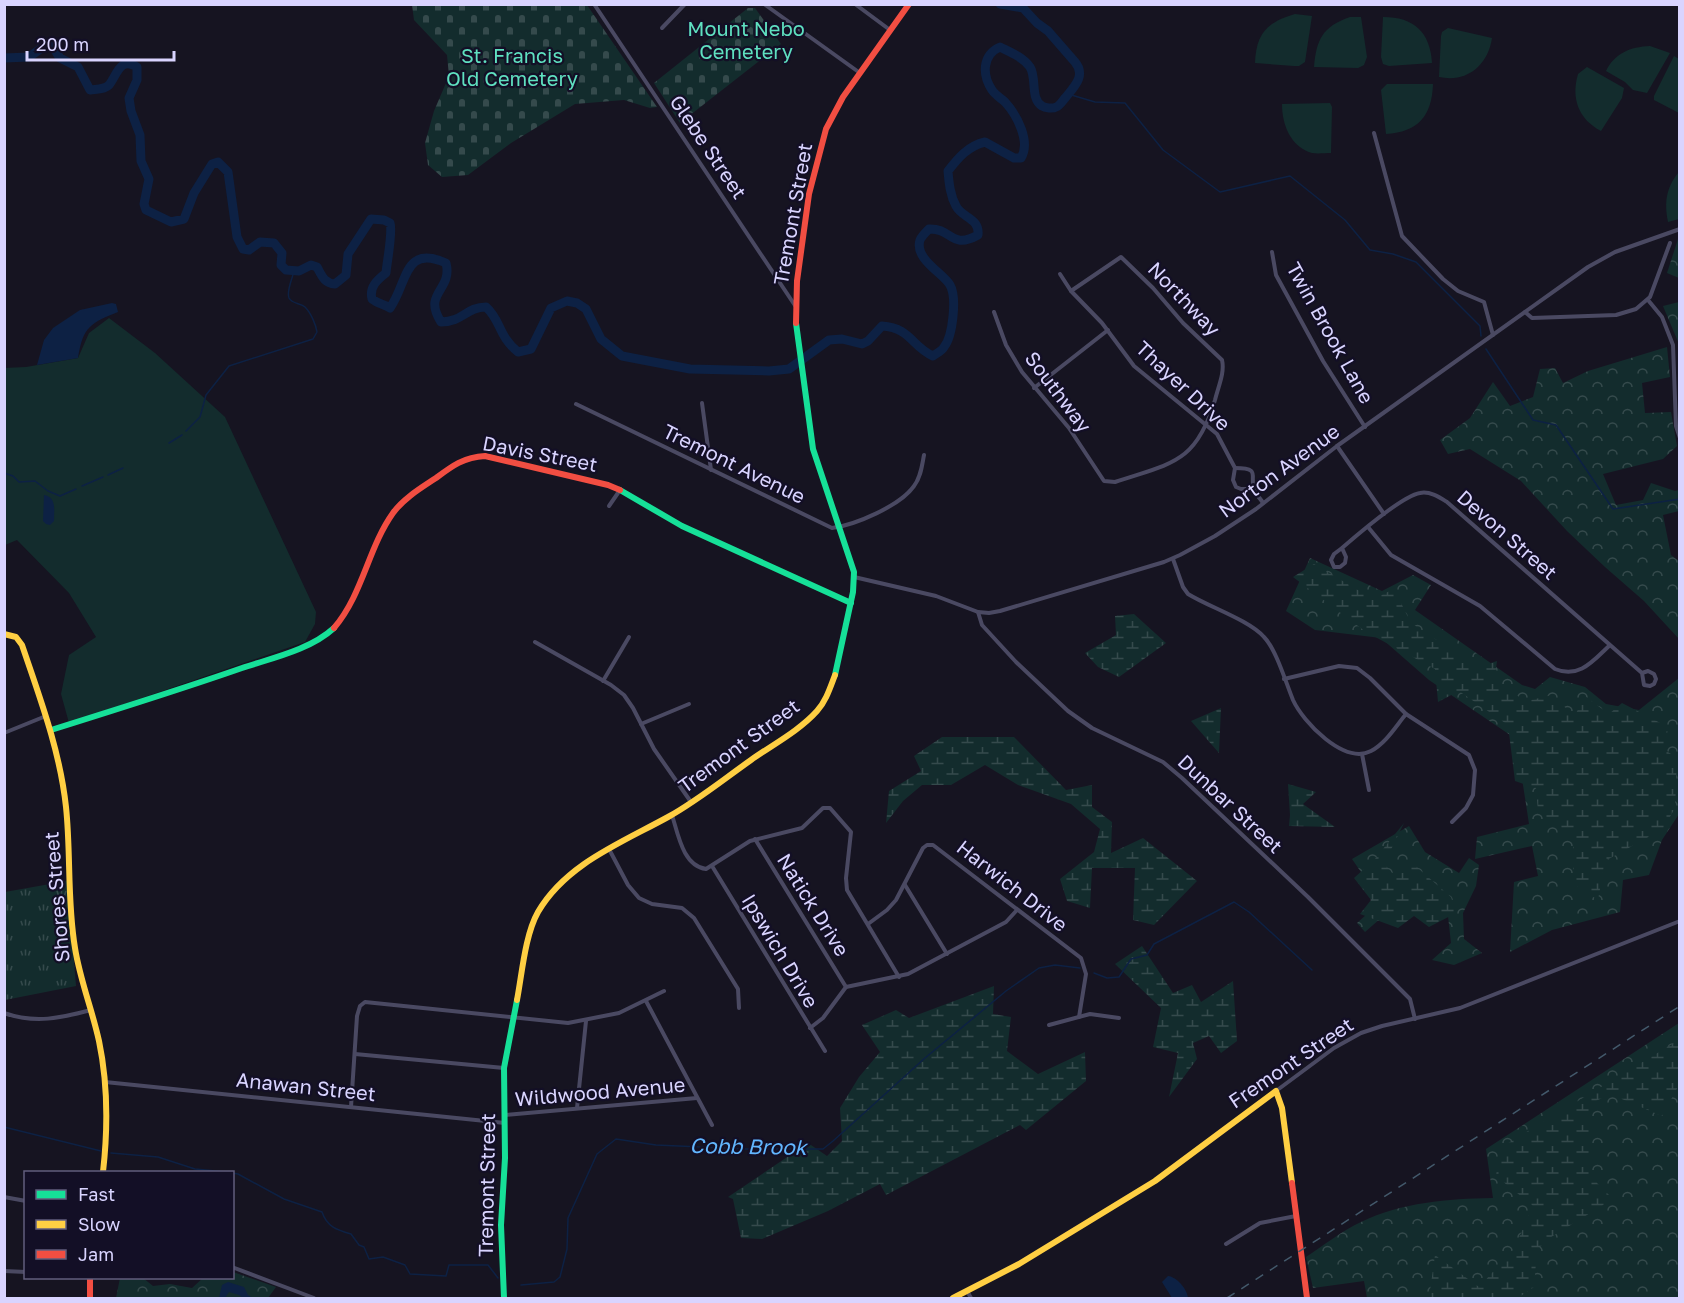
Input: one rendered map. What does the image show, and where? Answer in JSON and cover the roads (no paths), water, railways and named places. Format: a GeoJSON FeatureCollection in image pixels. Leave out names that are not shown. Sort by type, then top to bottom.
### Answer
{"type":"FeatureCollection","features":[{"type":"Feature","properties":{"kind":"street","name":"Glebe Street"},"geometry":{"type":"LineString","coordinates":[[594,4],[796,307]]}},
{"type":"Feature","properties":{"kind":"street"},"geometry":{"type":"LineString","coordinates":[[662,28],[685,4]]}},
{"type":"Feature","properties":{"kind":"street"},"geometry":{"type":"LineString","coordinates":[[764,4],[860,73]]}},
{"type":"Feature","properties":{"kind":"street"},"geometry":{"type":"LineString","coordinates":[[855,4],[890,30]]}},
{"type":"Feature","properties":{"kind":"street","name":"Tremont Street"},"geometry":{"type":"LineString","coordinates":[[504,1299],[501,1221],[505,1123],[504,1068],[530,934],[539,910],[568,875],[609,849],[672,815],[794,730],[821,706],[830,691],[838,666],[854,577],[840,526],[816,460],[802,375],[796,283],[802,239],[821,144],[834,111],[909,4]]}},
{"type":"Feature","properties":{"kind":"street"},"geometry":{"type":"LineString","coordinates":[[1374,133],[1402,236],[1443,279],[1467,296],[1484,302],[1492,335]]}},
{"type":"Feature","properties":{"kind":"street","name":"Norton Avenue"},"geometry":{"type":"LineString","coordinates":[[854,577],[936,596],[978,612],[1000,611],[1173,559],[1215,536],[1263,503],[1337,446],[1575,276],[1608,256],[1680,229]]}},
{"type":"Feature","properties":{"kind":"street"},"geometry":{"type":"LineString","coordinates":[[1526,312],[1532,318],[1616,315],[1636,309],[1648,300],[1670,243]]}},
{"type":"Feature","properties":{"kind":"street","name":"Twin Brook Lane"},"geometry":{"type":"LineString","coordinates":[[1272,252],[1276,275],[1323,362],[1365,427]]}},
{"type":"Feature","properties":{"kind":"street","name":"Northway"},"geometry":{"type":"LineString","coordinates":[[1071,291],[1121,257],[1154,288],[1184,323],[1222,360],[1223,365],[1208,425]]}},
{"type":"Feature","properties":{"kind":"street","name":"Thayer Drive"},"geometry":{"type":"LineString","coordinates":[[1060,274],[1071,291],[1108,330],[1134,366],[1208,425],[1220,439],[1235,468],[1233,480],[1236,487],[1253,489]]}},
{"type":"Feature","properties":{"kind":"street"},"geometry":{"type":"LineString","coordinates":[[1648,300],[1662,317],[1673,345],[1677,363],[1674,398],[1676,426],[1680,438]]}},
{"type":"Feature","properties":{"kind":"street","name":"Southway"},"geometry":{"type":"LineString","coordinates":[[994,312],[1012,357],[1034,388],[1069,428],[1099,476],[1110,483],[1178,460],[1189,451],[1208,425]]}},
{"type":"Feature","properties":{"kind":"street"},"geometry":{"type":"LineString","coordinates":[[1034,388],[1108,330]]}},
{"type":"Feature","properties":{"kind":"street"},"geometry":{"type":"LineString","coordinates":[[702,403],[711,470]]}},
{"type":"Feature","properties":{"kind":"street","name":"Tremont Avenue"},"geometry":{"type":"LineString","coordinates":[[576,404],[829,527],[840,526]]}},
{"type":"Feature","properties":{"kind":"street"},"geometry":{"type":"LineString","coordinates":[[1337,446],[1384,514]]}},
{"type":"Feature","properties":{"kind":"street"},"geometry":{"type":"LineString","coordinates":[[840,526],[887,508],[911,489],[918,477],[924,455]]}},
{"type":"Feature","properties":{"kind":"street","name":"Davis Street"},"geometry":{"type":"LineString","coordinates":[[51,730],[191,686],[315,642],[332,630],[344,616],[393,513],[410,496],[459,461],[474,456],[493,458],[598,482],[620,490],[682,526],[851,603]]}},
{"type":"Feature","properties":{"kind":"street","name":"Thayer Drive"},"geometry":{"type":"LineString","coordinates":[[1235,468],[1245,468],[1251,472],[1254,476],[1253,489],[1263,503]]}},
{"type":"Feature","properties":{"kind":"street"},"geometry":{"type":"LineString","coordinates":[[609,506],[620,490]]}},
{"type":"Feature","properties":{"kind":"street","name":"Devon Street"},"geometry":{"type":"LineString","coordinates":[[1342,548],[1346,557],[1345,563],[1340,567],[1334,567],[1331,560],[1342,548],[1384,514],[1419,493],[1431,494],[1443,500],[1642,673]]}},
{"type":"Feature","properties":{"kind":"street"},"geometry":{"type":"LineString","coordinates":[[1368,527],[1391,555],[1483,608],[1555,669],[1567,672],[1582,670],[1609,646]]}},
{"type":"Feature","properties":{"kind":"street"},"geometry":{"type":"LineString","coordinates":[[1173,559],[1188,594],[1254,629],[1265,638],[1298,709],[1338,748],[1362,754],[1371,751],[1382,743],[1406,714]]}},
{"type":"Feature","properties":{"kind":"street","name":"Dunbar Street"},"geometry":{"type":"LineString","coordinates":[[978,612],[982,625],[1016,662],[1068,711],[1092,728],[1163,762],[1182,778],[1308,897],[1410,999],[1414,1020]]}},
{"type":"Feature","properties":{"kind":"street","name":"Shores Street"},"geometry":{"type":"LineString","coordinates":[[4,634],[16,637],[22,645],[51,730],[66,808],[74,945],[101,1050],[105,1082],[103,1171]]}},
{"type":"Feature","properties":{"kind":"street"},"geometry":{"type":"LineString","coordinates":[[603,681],[629,637]]}},
{"type":"Feature","properties":{"kind":"street"},"geometry":{"type":"LineString","coordinates":[[535,642],[603,681],[627,699],[654,749],[691,802]]}},
{"type":"Feature","properties":{"kind":"street"},"geometry":{"type":"LineString","coordinates":[[1284,679],[1339,666],[1354,667],[1367,675],[1406,714],[1462,749],[1473,762],[1475,780],[1473,795],[1466,808],[1452,822]]}},
{"type":"Feature","properties":{"kind":"street","name":"Devon Street"},"geometry":{"type":"LineString","coordinates":[[1648,671],[1654,674],[1656,679],[1654,684],[1647,686],[1642,684],[1642,673],[1648,671]]}},
{"type":"Feature","properties":{"kind":"street"},"geometry":{"type":"LineString","coordinates":[[641,724],[689,704]]}},
{"type":"Feature","properties":{"kind":"street"},"geometry":{"type":"LineString","coordinates":[[4,733],[46,716]]}},
{"type":"Feature","properties":{"kind":"street"},"geometry":{"type":"LineString","coordinates":[[1362,754],[1369,790]]}},
{"type":"Feature","properties":{"kind":"street"},"geometry":{"type":"LineString","coordinates":[[672,815],[690,862],[700,868],[712,866],[755,839],[798,830],[824,807],[830,808],[851,831],[846,884],[899,977]]}},
{"type":"Feature","properties":{"kind":"street","name":"Natick Drive"},"geometry":{"type":"LineString","coordinates":[[755,839],[846,987]]}},
{"type":"Feature","properties":{"kind":"street","name":"Harwich Drive"},"geometry":{"type":"LineString","coordinates":[[868,924],[890,907],[904,885],[922,848],[931,844],[1083,960],[1086,974],[1079,1017]]}},
{"type":"Feature","properties":{"kind":"street"},"geometry":{"type":"LineString","coordinates":[[609,849],[628,885],[639,898],[652,904],[682,908],[694,918],[738,989],[739,1008]]}},
{"type":"Feature","properties":{"kind":"street","name":"Ipswich Drive"},"geometry":{"type":"LineString","coordinates":[[712,866],[825,1051]]}},
{"type":"Feature","properties":{"kind":"street"},"geometry":{"type":"LineString","coordinates":[[904,885],[947,954]]}},
{"type":"Feature","properties":{"kind":"street"},"geometry":{"type":"LineString","coordinates":[[810,1028],[823,1018],[846,987],[911,973],[1006,922],[1017,910]]}},
{"type":"Feature","properties":{"kind":"street","name":"Fremont Street"},"geometry":{"type":"LineString","coordinates":[[953,1299],[1037,1254],[1155,1180],[1334,1048],[1357,1035],[1466,1006],[1680,921]]}},
{"type":"Feature","properties":{"kind":"street"},"geometry":{"type":"LineString","coordinates":[[351,1107],[357,1016],[363,1003],[514,1016],[553,1022],[586,1021],[619,1013],[664,991]]}},
{"type":"Feature","properties":{"kind":"street"},"geometry":{"type":"LineString","coordinates":[[646,1000],[712,1125]]}},
{"type":"Feature","properties":{"kind":"street"},"geometry":{"type":"LineString","coordinates":[[4,1013],[23,1018],[48,1020],[91,1010]]}},
{"type":"Feature","properties":{"kind":"street"},"geometry":{"type":"LineString","coordinates":[[1049,1025],[1095,1014],[1119,1018]]}},
{"type":"Feature","properties":{"kind":"street"},"geometry":{"type":"LineString","coordinates":[[577,1108],[586,1021]]}},
{"type":"Feature","properties":{"kind":"street"},"geometry":{"type":"LineString","coordinates":[[355,1054],[504,1068]]}},
{"type":"Feature","properties":{"kind":"street","name":"Anawan Street"},"geometry":{"type":"LineString","coordinates":[[105,1082],[505,1123]]}},
{"type":"Feature","properties":{"kind":"street"},"geometry":{"type":"LineString","coordinates":[[1276,1091],[1282,1104],[1307,1299]]}},
{"type":"Feature","properties":{"kind":"street","name":"Wildwood Avenue"},"geometry":{"type":"LineString","coordinates":[[505,1115],[697,1098]]}},
{"type":"Feature","properties":{"kind":"street"},"geometry":{"type":"LineString","coordinates":[[4,1197],[24,1201]]}},
{"type":"Feature","properties":{"kind":"street"},"geometry":{"type":"LineString","coordinates":[[1226,1244],[1260,1223],[1297,1216]]}},
{"type":"Feature","properties":{"kind":"street"},"geometry":{"type":"LineString","coordinates":[[234,1268],[314,1299]]}},
{"type":"Feature","properties":{"kind":"street"},"geometry":{"type":"LineString","coordinates":[[4,1271],[24,1272]]}},
{"type":"Feature","properties":{"kind":"street"},"geometry":{"type":"LineString","coordinates":[[90,1279],[90,1299]]}},
{"type":"Feature","properties":{"kind":"street"},"geometry":{"type":"LineString","coordinates":[[968,1291],[971,1299]]}},
{"type":"Feature","properties":{"kind":"water"},"geometry":{"type":"Polygon","coordinates":[[[116,304],[118,312],[101,319],[90,327],[83,339],[78,358],[37,365],[44,340],[53,328],[80,310],[116,304]]]}},
{"type":"Feature","properties":{"kind":"water"},"geometry":{"type":"Polygon","coordinates":[[[44,495],[51,498],[54,505],[54,521],[50,525],[43,521],[44,495]]]}},
{"type":"Feature","properties":{"kind":"water"},"geometry":{"type":"Polygon","coordinates":[[[1168,1276],[1181,1284],[1188,1298],[1172,1298],[1162,1282],[1168,1276]]]}},
{"type":"Feature","properties":{"kind":"water"},"geometry":{"type":"Polygon","coordinates":[[[228,1282],[244,1287],[248,1295],[253,1298],[243,1298],[229,1292],[225,1298],[219,1298],[222,1285],[228,1282]]]}},
{"type":"Feature","properties":{"kind":"waterway"},"geometry":{"type":"LineString","coordinates":[[4,58],[29,57],[46,45],[53,47],[60,58],[78,67],[90,90],[107,87],[123,65],[131,64],[137,67],[137,80],[129,98],[140,135],[141,161],[149,179],[144,204],[146,210],[171,222],[184,219],[194,193],[212,164],[218,162],[228,172],[237,237],[243,249],[249,250],[260,242],[274,243],[282,253],[281,265],[286,270],[299,271],[311,265],[317,267],[326,281],[335,284],[346,275],[348,254],[371,219],[384,220],[390,223],[391,227],[386,273],[374,284],[371,295],[374,301],[390,308],[414,262],[422,258],[432,258],[446,263],[446,280],[435,304],[441,322],[454,320],[474,309],[486,307],[495,317],[511,346],[518,352],[531,349],[551,308],[567,301],[577,303],[586,309],[601,339],[622,356],[690,369],[769,371],[789,369],[829,340],[842,339],[862,344],[882,326],[899,330],[933,356],[941,351],[947,342],[954,307],[952,291],[946,280],[921,253],[920,240],[929,229],[962,240],[978,235],[976,225],[959,210],[950,189],[948,171],[968,150],[985,142],[1014,158],[1021,158],[1024,152],[1023,137],[1018,121],[1010,107],[993,92],[986,78],[987,60],[1000,47],[1024,60],[1032,72],[1038,103],[1047,108],[1055,108],[1060,104],[1076,85],[1080,71],[1048,31],[1023,8],[1000,4]]}},
{"type":"Feature","properties":{"kind":"waterway"},"geometry":{"type":"LineString","coordinates":[[1068,94],[1095,102],[1125,103],[1163,150],[1220,192],[1290,176],[1345,220],[1370,250],[1393,254],[1416,262],[1480,326],[1481,336]]}},
{"type":"Feature","properties":{"kind":"waterway"},"geometry":{"type":"LineString","coordinates":[[186,431],[200,417],[206,395],[229,366],[313,339],[317,332],[311,316],[305,307],[292,301],[288,295],[294,270]]}},
{"type":"Feature","properties":{"kind":"waterway"},"geometry":{"type":"LineString","coordinates":[[1486,349],[1533,420],[1556,425],[1613,509],[1680,499]]}},
{"type":"Feature","properties":{"kind":"waterway"},"geometry":{"type":"LineString","coordinates":[[169,443],[182,435]]}},
{"type":"Feature","properties":{"kind":"waterway"},"geometry":{"type":"LineString","coordinates":[[108,475],[123,468]]}},
{"type":"Feature","properties":{"kind":"waterway"},"geometry":{"type":"LineString","coordinates":[[4,473],[13,476],[19,482],[35,481],[48,491],[60,496],[76,489]]}},
{"type":"Feature","properties":{"kind":"waterway"},"geometry":{"type":"LineString","coordinates":[[82,486],[103,477]]}},
{"type":"Feature","properties":{"kind":"waterway","name":"Cobb Brook"},"geometry":{"type":"LineString","coordinates":[[1094,973],[1107,978],[1119,977],[1131,959],[1147,955],[1154,944],[1234,902],[1249,912],[1312,970]]}},
{"type":"Feature","properties":{"kind":"waterway","name":"Cobb Brook"},"geometry":{"type":"LineString","coordinates":[[521,1285],[554,1282],[560,1277],[567,1249],[568,1218],[597,1154],[616,1139],[656,1145],[746,1149],[823,1149],[925,1058],[1006,991],[1039,968],[1055,965],[1080,968]]}},
{"type":"Feature","properties":{"kind":"waterway","name":"Cobb Brook"},"geometry":{"type":"LineString","coordinates":[[4,1127],[101,1151]]}},
{"type":"Feature","properties":{"kind":"waterway","name":"Cobb Brook"},"geometry":{"type":"LineString","coordinates":[[111,1153],[158,1157],[195,1169],[216,1171]]}},
{"type":"Feature","properties":{"kind":"waterway","name":"Cobb Brook"},"geometry":{"type":"LineString","coordinates":[[234,1173],[284,1199],[322,1212],[333,1227],[351,1234],[359,1245],[364,1247],[369,1259],[383,1257],[405,1265],[410,1274],[446,1276],[449,1265],[488,1265],[498,1278]]}},
{"type":"Feature","properties":{"kind":"railway"},"geometry":{"type":"LineString","coordinates":[[1227,1298],[1680,1006]]}},
{"type":"Feature","properties":{"kind":"park label","name":"Mount Nebo Cemetery"},"geometry":{"type":"Point","coordinates":[746,40]}},
{"type":"Feature","properties":{"kind":"park label","name":"St. Francis Old Cemetery"},"geometry":{"type":"Point","coordinates":[512,68]}}]}
